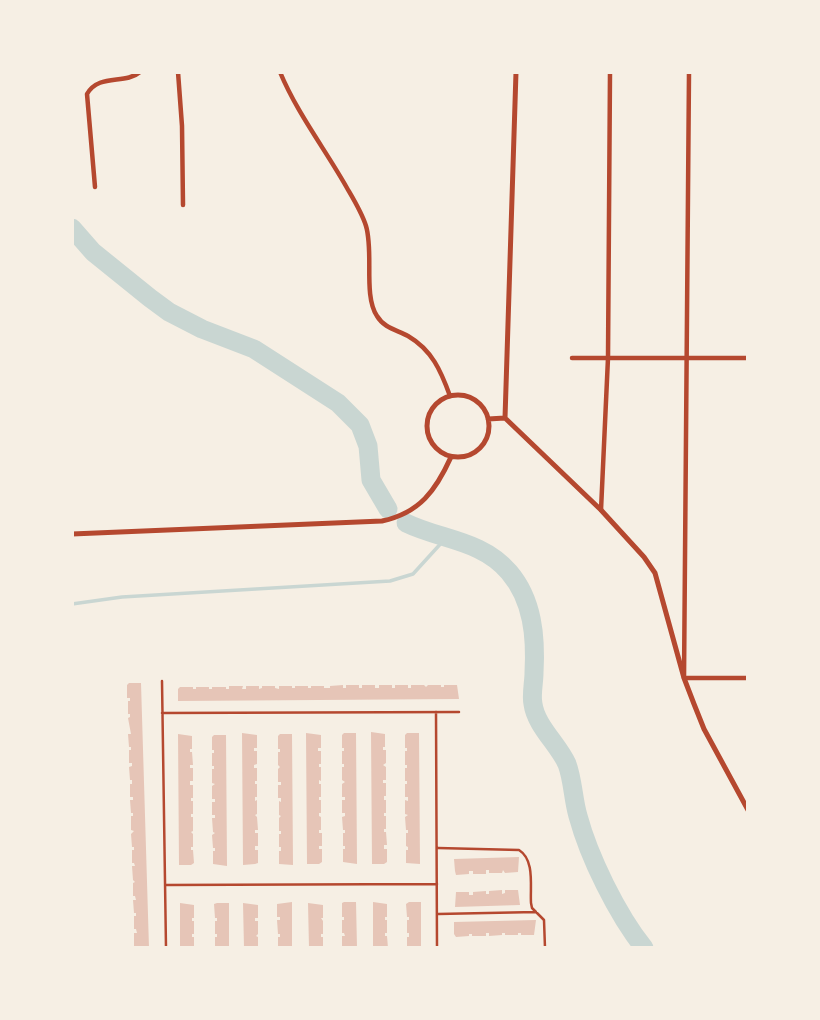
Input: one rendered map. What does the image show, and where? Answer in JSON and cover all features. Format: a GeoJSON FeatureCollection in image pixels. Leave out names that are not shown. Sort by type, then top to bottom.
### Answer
{"type":"FeatureCollection","features":[{"type":"Feature","properties":{"kind":"street"},"geometry":{"type":"LineString","coordinates":[[95,187],[87,94],[97,83],[132,77],[140,72]]}},
{"type":"Feature","properties":{"kind":"street"},"geometry":{"type":"LineString","coordinates":[[178,72],[182,116],[183,205]]}},
{"type":"Feature","properties":{"kind":"street"},"geometry":{"type":"LineString","coordinates":[[280,72],[291,96],[343,180],[366,224],[370,247],[372,304],[377,316],[392,329],[420,344],[442,372],[450,396]]}},
{"type":"Feature","properties":{"kind":"street"},"geometry":{"type":"LineString","coordinates":[[505,418],[516,72]]}},
{"type":"Feature","properties":{"kind":"street"},"geometry":{"type":"LineString","coordinates":[[601,510],[608,358],[610,72]]}},
{"type":"Feature","properties":{"kind":"street"},"geometry":{"type":"LineString","coordinates":[[684,678],[690,72]]}},
{"type":"Feature","properties":{"kind":"street"},"geometry":{"type":"LineString","coordinates":[[572,358],[748,358]]}},
{"type":"Feature","properties":{"kind":"street"},"geometry":{"type":"LineString","coordinates":[[462,395],[474,400],[483,408],[488,419],[488,431],[480,448],[464,457],[451,457],[435,448],[428,437],[426,424],[434,406],[450,396],[462,395]]}},
{"type":"Feature","properties":{"kind":"street"},"geometry":{"type":"LineString","coordinates":[[488,419],[505,418],[601,510],[655,573],[684,678],[704,729],[748,810]]}},
{"type":"Feature","properties":{"kind":"street"},"geometry":{"type":"LineString","coordinates":[[72,534],[382,521],[402,516],[426,499],[438,484],[451,457]]}},
{"type":"Feature","properties":{"kind":"street"},"geometry":{"type":"LineString","coordinates":[[684,678],[748,678]]}},
{"type":"Feature","properties":{"kind":"lane"},"geometry":{"type":"LineString","coordinates":[[162,681],[166,948]]}},
{"type":"Feature","properties":{"kind":"lane"},"geometry":{"type":"LineString","coordinates":[[436,712],[438,948]]}},
{"type":"Feature","properties":{"kind":"lane"},"geometry":{"type":"LineString","coordinates":[[162,713],[458,712]]}},
{"type":"Feature","properties":{"kind":"lane"},"geometry":{"type":"LineString","coordinates":[[437,848],[519,850],[524,853],[529,862],[531,903],[544,920],[545,948]]}},
{"type":"Feature","properties":{"kind":"lane"},"geometry":{"type":"LineString","coordinates":[[165,885],[437,884]]}},
{"type":"Feature","properties":{"kind":"lane"},"geometry":{"type":"LineString","coordinates":[[437,914],[536,912]]}},
{"type":"Feature","properties":{"kind":"building"},"geometry":{"type":"Polygon","coordinates":[[[129,683],[141,683],[149,948],[134,946],[134,933],[137,933],[134,929],[136,913],[133,900],[136,900],[133,896],[135,882],[132,866],[135,866],[132,863],[134,847],[131,834],[134,831],[131,830],[133,813],[130,800],[133,800],[133,797],[130,797],[132,780],[129,767],[132,763],[129,763],[129,683]]]}},
{"type":"Feature","properties":{"kind":"building"},"geometry":{"type":"Polygon","coordinates":[[[343,685],[343,688],[346,688],[346,685],[359,685],[359,688],[362,688],[362,685],[375,685],[375,688],[379,688],[379,685],[392,685],[392,688],[395,688],[395,685],[408,685],[408,688],[411,688],[411,685],[457,685],[459,699],[178,701],[180,687],[229,689],[229,686],[243,686],[242,689],[246,689],[246,686],[259,686],[259,689],[262,686],[275,686],[279,689],[279,686],[330,688],[343,685]]]}},
{"type":"Feature","properties":{"kind":"building"},"geometry":{"type":"Polygon","coordinates":[[[371,732],[385,734],[383,750],[386,750],[386,763],[383,765],[386,767],[386,780],[383,780],[383,783],[386,783],[384,832],[387,845],[384,845],[384,849],[387,849],[387,862],[384,864],[372,864],[371,732]]]}},
{"type":"Feature","properties":{"kind":"building"},"geometry":{"type":"Polygon","coordinates":[[[242,733],[257,735],[257,748],[254,748],[254,751],[257,751],[257,764],[254,768],[257,768],[255,815],[258,830],[255,830],[255,833],[258,833],[258,846],[255,846],[255,850],[258,850],[258,863],[243,865],[242,733]]]}},
{"type":"Feature","properties":{"kind":"building"},"geometry":{"type":"Polygon","coordinates":[[[306,733],[321,735],[321,748],[318,748],[318,751],[321,751],[319,833],[322,833],[322,846],[319,846],[319,849],[322,849],[322,862],[319,864],[307,864],[306,733]]]}},
{"type":"Feature","properties":{"kind":"building"},"geometry":{"type":"Polygon","coordinates":[[[344,733],[356,733],[357,864],[343,862],[344,733]]]}},
{"type":"Feature","properties":{"kind":"building"},"geometry":{"type":"Polygon","coordinates":[[[407,733],[419,733],[420,864],[406,863],[407,733]]]}},
{"type":"Feature","properties":{"kind":"building"},"geometry":{"type":"Polygon","coordinates":[[[178,734],[192,736],[191,850],[194,863],[191,865],[179,865],[178,734]]]}},
{"type":"Feature","properties":{"kind":"building"},"geometry":{"type":"Polygon","coordinates":[[[280,734],[292,734],[293,865],[279,864],[280,734]]]}},
{"type":"Feature","properties":{"kind":"building"},"geometry":{"type":"Polygon","coordinates":[[[214,735],[226,735],[227,866],[213,864],[214,735]]]}},
{"type":"Feature","properties":{"kind":"building"},"geometry":{"type":"Polygon","coordinates":[[[519,857],[518,872],[505,873],[503,870],[502,873],[489,873],[489,870],[486,870],[486,874],[473,874],[473,871],[469,871],[469,874],[456,875],[454,859],[519,857]]]}},
{"type":"Feature","properties":{"kind":"building"},"geometry":{"type":"Polygon","coordinates":[[[502,890],[502,894],[505,890],[518,890],[520,905],[455,907],[456,892],[469,892],[469,895],[473,895],[473,892],[486,891],[486,894],[489,894],[489,891],[502,890]]]}},
{"type":"Feature","properties":{"kind":"building"},"geometry":{"type":"Polygon","coordinates":[[[292,902],[292,948],[278,948],[280,934],[277,920],[280,920],[280,917],[277,917],[277,904],[292,902]]]}},
{"type":"Feature","properties":{"kind":"building"},"geometry":{"type":"Polygon","coordinates":[[[344,902],[356,902],[357,948],[342,948],[342,936],[345,936],[342,933],[344,902]]]}},
{"type":"Feature","properties":{"kind":"building"},"geometry":{"type":"Polygon","coordinates":[[[373,902],[387,904],[385,936],[388,948],[373,948],[373,902]]]}},
{"type":"Feature","properties":{"kind":"building"},"geometry":{"type":"Polygon","coordinates":[[[421,902],[421,948],[407,948],[409,917],[406,904],[421,902]]]}},
{"type":"Feature","properties":{"kind":"building"},"geometry":{"type":"Polygon","coordinates":[[[180,903],[194,905],[194,948],[180,948],[180,903]]]}},
{"type":"Feature","properties":{"kind":"building"},"geometry":{"type":"Polygon","coordinates":[[[229,903],[229,948],[215,948],[217,918],[214,904],[229,903]]]}},
{"type":"Feature","properties":{"kind":"building"},"geometry":{"type":"Polygon","coordinates":[[[243,903],[258,905],[258,918],[255,918],[255,921],[258,921],[258,948],[244,948],[243,903]]]}},
{"type":"Feature","properties":{"kind":"building"},"geometry":{"type":"Polygon","coordinates":[[[308,903],[323,905],[323,948],[309,948],[308,903]]]}},
{"type":"Feature","properties":{"kind":"building"},"geometry":{"type":"Polygon","coordinates":[[[536,920],[534,935],[502,933],[489,936],[489,933],[486,933],[486,936],[469,934],[456,937],[454,934],[454,922],[536,920]]]}},
{"type":"Feature","properties":{"kind":"waterway"},"geometry":{"type":"LineString","coordinates":[[72,228],[93,252],[169,312],[202,329],[254,349],[338,403],[360,425],[368,446],[371,480],[388,509]]}},
{"type":"Feature","properties":{"kind":"waterway"},"geometry":{"type":"LineString","coordinates":[[406,523],[486,553],[498,561],[517,583],[528,607],[533,633],[532,697],[535,712],[567,764],[578,816],[597,867],[614,902],[644,948]]}},
{"type":"Feature","properties":{"kind":"waterway"},"geometry":{"type":"LineString","coordinates":[[72,604],[122,597],[390,581],[413,574],[444,540],[452,538]]}}]}
